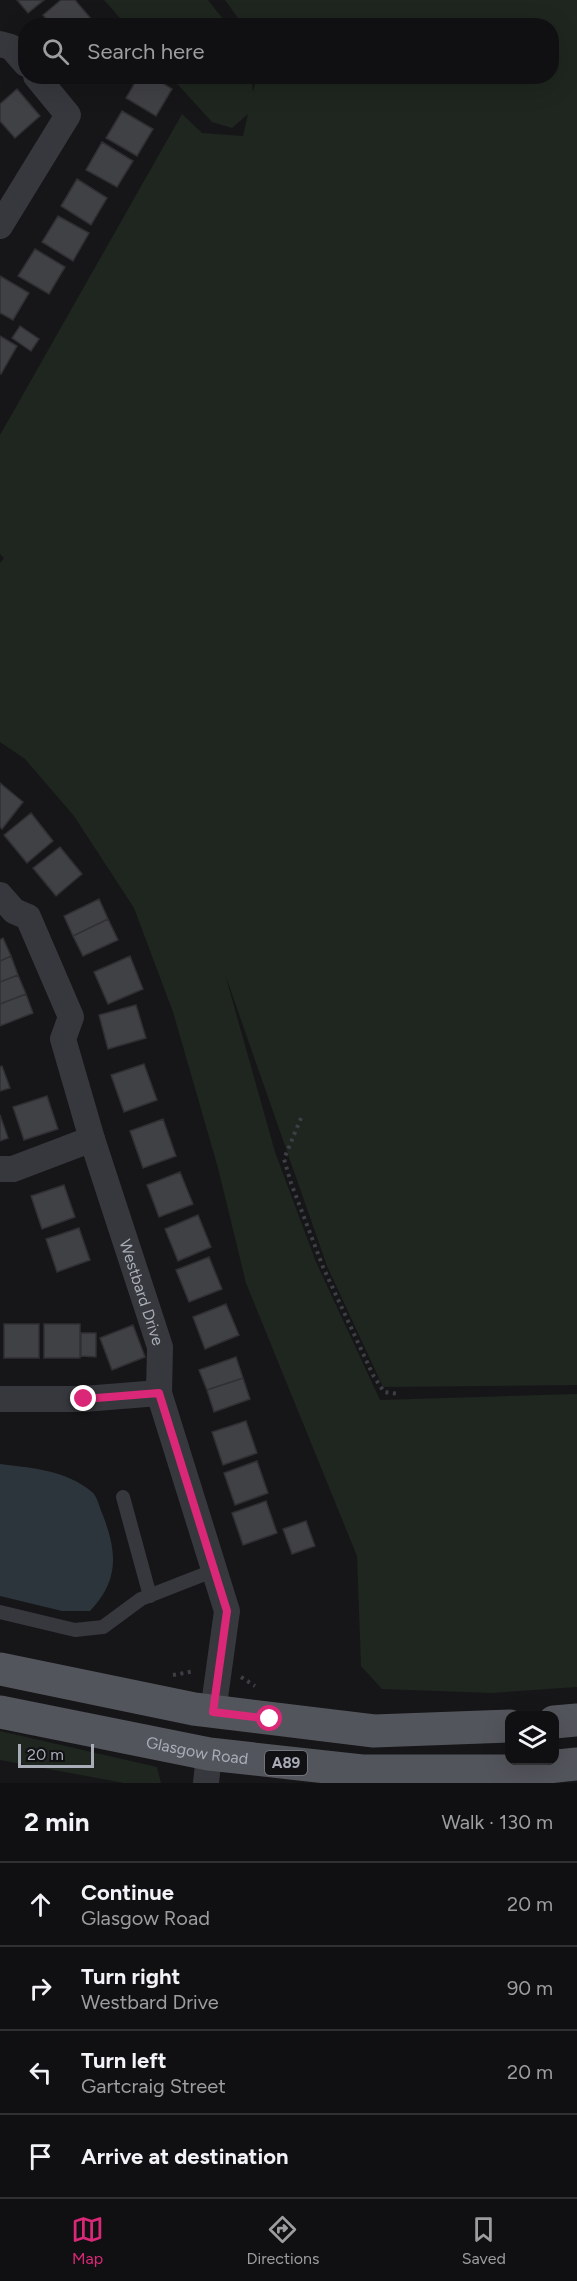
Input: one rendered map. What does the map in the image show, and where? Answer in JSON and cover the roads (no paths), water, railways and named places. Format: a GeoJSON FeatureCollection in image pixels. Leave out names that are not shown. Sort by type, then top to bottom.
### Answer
{"type":"FeatureCollection","features":[{"type":"Feature","properties":{"kind":"main road"},"geometry":{"type":"LineString","coordinates":[[0,1669],[213,1712],[374,1731],[505,1726]]}},
{"type":"Feature","properties":{"kind":"main road","name":"Glasgow Road"},"geometry":{"type":"LineString","coordinates":[[0,1712],[207,1769],[509,1771],[577,1764]]}},
{"type":"Feature","properties":{"kind":"main road"},"geometry":{"type":"LineString","coordinates":[[207,1769],[213,1712]]}},
{"type":"Feature","properties":{"kind":"main road"},"geometry":{"type":"LineString","coordinates":[[559,1722],[577,1720]]}},
{"type":"Feature","properties":{"kind":"street"},"geometry":{"type":"LineString","coordinates":[[0,44],[11,47],[18,55]]}},
{"type":"Feature","properties":{"kind":"street"},"geometry":{"type":"LineString","coordinates":[[0,226],[68,116],[42,84]]}},
{"type":"Feature","properties":{"kind":"street","name":"Westbard Drive"},"geometry":{"type":"LineString","coordinates":[[0,895],[14,910],[28,917],[71,1017],[63,1039],[92,1139],[160,1347],[159,1393],[227,1611],[213,1712]]}},
{"type":"Feature","properties":{"kind":"street"},"geometry":{"type":"LineString","coordinates":[[0,1169],[13,1168],[92,1139]]}},
{"type":"Feature","properties":{"kind":"street"},"geometry":{"type":"LineString","coordinates":[[0,1399],[84,1399],[159,1393]]}},
{"type":"Feature","properties":{"kind":"lane"},"geometry":{"type":"LineString","coordinates":[[123,1497],[150,1596]]}},
{"type":"Feature","properties":{"kind":"lane"},"geometry":{"type":"LineString","coordinates":[[0,1612],[75,1630],[103,1627],[141,1599],[214,1570]]}}]}
